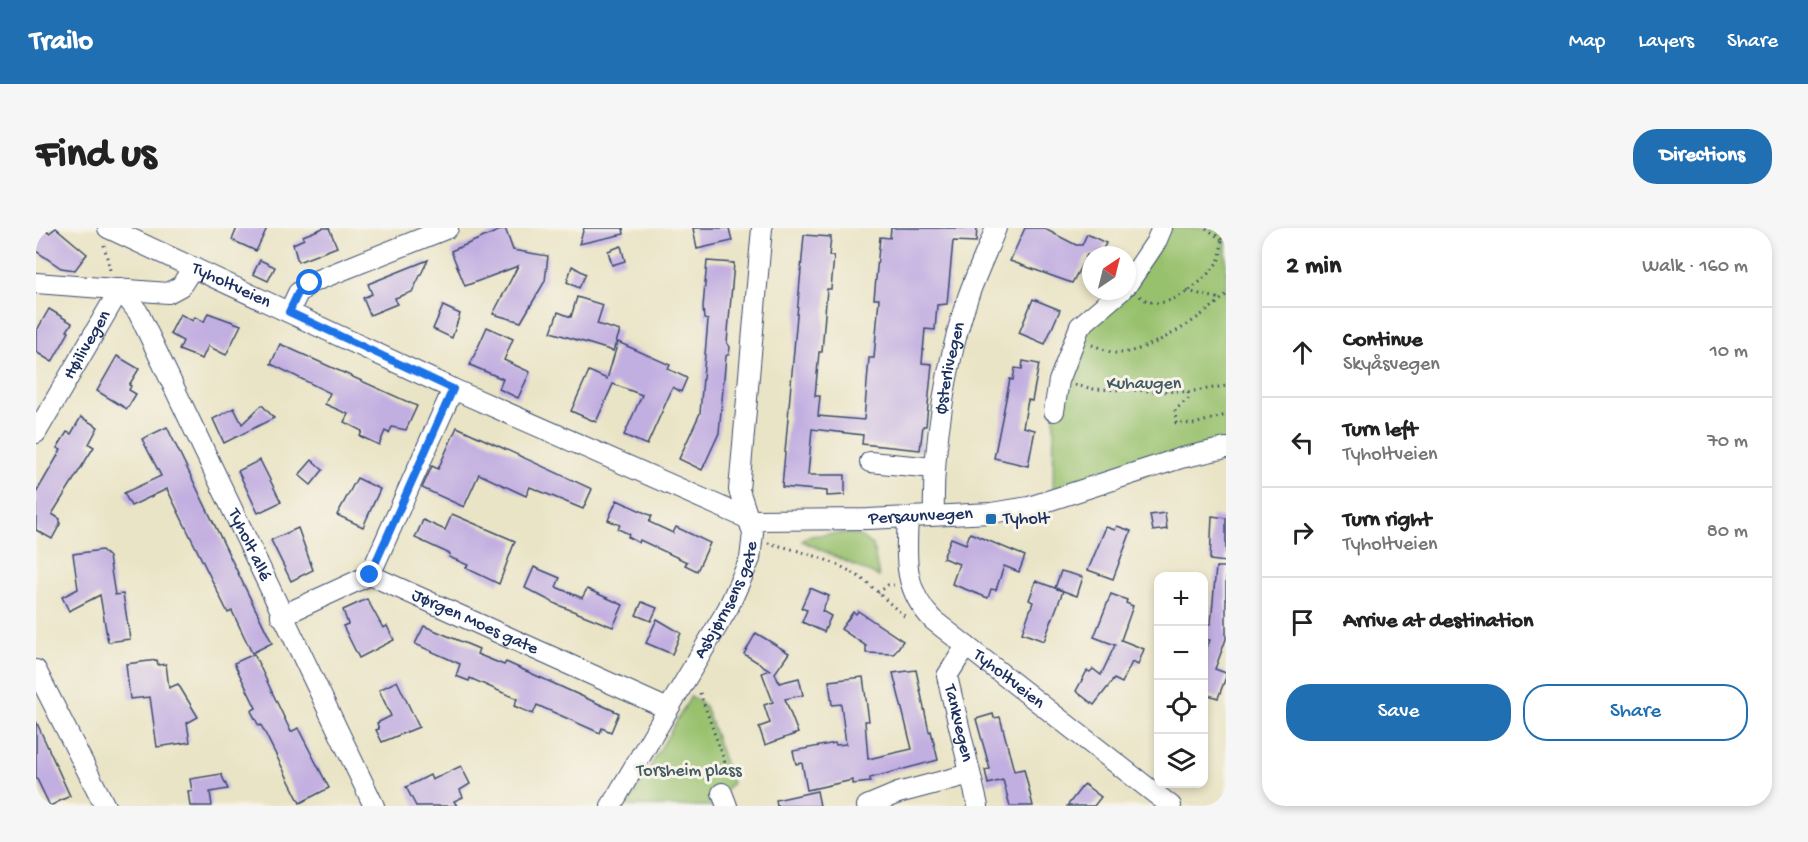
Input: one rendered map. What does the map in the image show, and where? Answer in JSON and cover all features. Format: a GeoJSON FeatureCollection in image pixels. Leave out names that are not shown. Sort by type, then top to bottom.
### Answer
{"type":"FeatureCollection","features":[{"type":"Feature","properties":{"kind":"street"},"geometry":{"type":"LineString","coordinates":[[289,312],[298,293],[310,283],[448,228]]}},
{"type":"Feature","properties":{"kind":"street","name":"Asbjørnsens gate"},"geometry":{"type":"LineString","coordinates":[[611,806],[736,593],[750,560],[752,530],[738,490],[762,228]]}},
{"type":"Feature","properties":{"kind":"street","name":"Østerlivegen"},"geometry":{"type":"LineString","coordinates":[[934,515],[934,468],[951,365],[968,298],[996,228]]}},
{"type":"Feature","properties":{"kind":"street"},"geometry":{"type":"LineString","coordinates":[[1136,271],[1156,242],[1162,228]]}},
{"type":"Feature","properties":{"kind":"street","name":"Tyholtveien"},"geometry":{"type":"LineString","coordinates":[[105,232],[193,267],[752,530]]}},
{"type":"Feature","properties":{"kind":"street"},"geometry":{"type":"LineString","coordinates":[[36,283],[116,283],[168,293],[174,292],[181,286],[193,267]]}},
{"type":"Feature","properties":{"kind":"street","name":"Høilivegen"},"geometry":{"type":"LineString","coordinates":[[36,433],[116,283]]}},
{"type":"Feature","properties":{"kind":"street","name":"Tyholt allé"},"geometry":{"type":"LineString","coordinates":[[116,283],[138,312],[281,616],[374,806]]}},
{"type":"Feature","properties":{"kind":"street"},"geometry":{"type":"LineString","coordinates":[[1054,411],[1059,381],[1080,326],[1110,300]]}},
{"type":"Feature","properties":{"kind":"street"},"geometry":{"type":"LineString","coordinates":[[281,616],[370,575],[453,389]]}},
{"type":"Feature","properties":{"kind":"street","name":"Persaunvegen"},"geometry":{"type":"LineString","coordinates":[[752,530],[934,515],[991,513],[1029,507],[1181,458],[1226,448]]}},
{"type":"Feature","properties":{"kind":"street"},"geometry":{"type":"LineString","coordinates":[[870,462],[934,468]]}},
{"type":"Feature","properties":{"kind":"street","name":"Tyholtveien"},"geometry":{"type":"LineString","coordinates":[[908,517],[907,558],[910,586],[916,601],[933,620],[1171,806]]}},
{"type":"Feature","properties":{"kind":"street","name":"Jørgen Moes gate"},"geometry":{"type":"LineString","coordinates":[[370,575],[668,709]]}},
{"type":"Feature","properties":{"kind":"street","name":"Tankvegen"},"geometry":{"type":"LineString","coordinates":[[966,646],[947,676],[978,806]]}},
{"type":"Feature","properties":{"kind":"street"},"geometry":{"type":"LineString","coordinates":[[36,670],[105,806]]}},
{"type":"Feature","properties":{"kind":"street"},"geometry":{"type":"LineString","coordinates":[[867,806],[898,793],[970,774]]}},
{"type":"Feature","properties":{"kind":"path"},"geometry":{"type":"LineString","coordinates":[[1136,294],[1143,299],[1157,303],[1174,300],[1187,291],[1219,258],[1224,238],[1206,228]]}},
{"type":"Feature","properties":{"kind":"path"},"geometry":{"type":"LineString","coordinates":[[105,232],[116,283]]}},
{"type":"Feature","properties":{"kind":"path"},"geometry":{"type":"LineString","coordinates":[[1187,291],[1221,299]]}},
{"type":"Feature","properties":{"kind":"path"},"geometry":{"type":"LineString","coordinates":[[1074,338],[1115,353],[1142,347],[1189,324],[1226,295]]}},
{"type":"Feature","properties":{"kind":"path"},"geometry":{"type":"LineString","coordinates":[[1059,381],[1094,389],[1188,392],[1226,386]]}},
{"type":"Feature","properties":{"kind":"path"},"geometry":{"type":"LineString","coordinates":[[1188,392],[1189,398],[1175,410],[1176,423],[1194,424],[1226,415]]}},
{"type":"Feature","properties":{"kind":"path"},"geometry":{"type":"LineString","coordinates":[[752,530],[810,553],[859,577],[878,593]]}},
{"type":"Feature","properties":{"kind":"path"},"geometry":{"type":"LineString","coordinates":[[691,669],[732,783],[725,799]]}},
{"type":"Feature","properties":{"kind":"green space","name":"Kuhaugen"},"geometry":{"type":"Polygon","coordinates":[[[1162,228],[1226,228],[1226,453],[1053,500],[1054,411],[1074,338],[1110,300],[1136,300],[1136,264],[1162,228]]]}},
{"type":"Feature","properties":{"kind":"green space"},"geometry":{"type":"Polygon","coordinates":[[[843,533],[858,535],[873,545],[879,577],[802,541],[808,536],[843,533]]]}},
{"type":"Feature","properties":{"kind":"green space","name":"Torsheim plass"},"geometry":{"type":"Polygon","coordinates":[[[691,696],[705,706],[732,783],[723,793],[725,800],[712,806],[627,806],[691,696]]]}},
{"type":"Feature","properties":{"kind":"building"},"geometry":{"type":"Polygon","coordinates":[[[41,228],[49,233],[56,228],[87,254],[75,270],[61,268],[36,251],[36,236],[41,228]]]}},
{"type":"Feature","properties":{"kind":"building"},"geometry":{"type":"Polygon","coordinates":[[[237,228],[267,228],[256,251],[232,240],[237,228]]]}},
{"type":"Feature","properties":{"kind":"building"},"geometry":{"type":"Polygon","coordinates":[[[329,228],[337,247],[298,262],[293,244],[304,239],[303,236],[329,228]]]}},
{"type":"Feature","properties":{"kind":"building"},"geometry":{"type":"Polygon","coordinates":[[[505,228],[513,250],[548,256],[545,281],[521,322],[493,314],[518,266],[465,286],[451,251],[505,228]]]}},
{"type":"Feature","properties":{"kind":"building"},"geometry":{"type":"Polygon","coordinates":[[[584,228],[623,228],[624,234],[579,244],[584,228]]]}},
{"type":"Feature","properties":{"kind":"building"},"geometry":{"type":"Polygon","coordinates":[[[693,228],[729,228],[732,241],[697,249],[693,228]]]}},
{"type":"Feature","properties":{"kind":"building"},"geometry":{"type":"Polygon","coordinates":[[[891,228],[977,228],[976,242],[953,241],[947,304],[937,305],[935,330],[925,329],[922,363],[932,364],[926,426],[923,426],[920,450],[862,444],[863,435],[812,429],[808,475],[845,475],[845,495],[827,496],[827,491],[782,487],[804,235],[831,237],[829,256],[834,256],[831,289],[827,289],[822,352],[819,352],[815,396],[820,396],[818,416],[864,420],[869,358],[874,358],[879,299],[874,299],[880,237],[890,238],[891,228]]]}},
{"type":"Feature","properties":{"kind":"building"},"geometry":{"type":"Polygon","coordinates":[[[1025,228],[1043,228],[1076,245],[1082,245],[1087,234],[1106,243],[1104,246],[1082,246],[1082,264],[1072,283],[1010,261],[1025,228]]]}},
{"type":"Feature","properties":{"kind":"building"},"geometry":{"type":"Polygon","coordinates":[[[621,246],[625,261],[612,265],[608,251],[621,246]]]}},
{"type":"Feature","properties":{"kind":"building"},"geometry":{"type":"Polygon","coordinates":[[[260,260],[275,267],[268,281],[253,274],[260,260]]]}},
{"type":"Feature","properties":{"kind":"building"},"geometry":{"type":"Polygon","coordinates":[[[428,260],[412,292],[395,298],[397,304],[370,315],[363,298],[372,294],[368,284],[428,260]]]}},
{"type":"Feature","properties":{"kind":"building"},"geometry":{"type":"Polygon","coordinates":[[[707,261],[734,263],[727,343],[730,347],[729,354],[726,356],[719,433],[702,470],[679,459],[700,413],[708,320],[704,319],[703,307],[707,261]]]}},
{"type":"Feature","properties":{"kind":"building"},"geometry":{"type":"Polygon","coordinates":[[[572,266],[586,274],[579,288],[567,282],[572,266]]]}},
{"type":"Feature","properties":{"kind":"building"},"geometry":{"type":"Polygon","coordinates":[[[577,297],[603,305],[597,324],[620,331],[613,351],[551,332],[558,312],[571,317],[577,297]]]}},
{"type":"Feature","properties":{"kind":"building"},"geometry":{"type":"Polygon","coordinates":[[[1033,299],[1060,310],[1045,344],[1019,333],[1033,299]]]}},
{"type":"Feature","properties":{"kind":"building"},"geometry":{"type":"Polygon","coordinates":[[[443,306],[460,314],[452,338],[433,329],[443,306]]]}},
{"type":"Feature","properties":{"kind":"building"},"geometry":{"type":"Polygon","coordinates":[[[49,309],[72,323],[52,362],[36,352],[36,332],[49,309]]]}},
{"type":"Feature","properties":{"kind":"building"},"geometry":{"type":"Polygon","coordinates":[[[208,313],[241,325],[226,355],[208,346],[202,359],[179,350],[183,341],[170,334],[180,314],[193,321],[195,317],[204,322],[208,313]]]}},
{"type":"Feature","properties":{"kind":"building"},"geometry":{"type":"Polygon","coordinates":[[[487,327],[513,339],[504,360],[530,372],[518,398],[499,389],[503,379],[470,365],[487,327]]]}},
{"type":"Feature","properties":{"kind":"building"},"geometry":{"type":"Polygon","coordinates":[[[618,342],[670,365],[668,369],[687,378],[681,392],[673,387],[647,445],[624,435],[642,395],[613,384],[596,422],[571,411],[589,371],[607,379],[618,342]]]}},
{"type":"Feature","properties":{"kind":"building"},"geometry":{"type":"Polygon","coordinates":[[[280,344],[417,406],[406,430],[392,427],[389,433],[385,431],[379,445],[360,436],[362,431],[344,422],[348,414],[325,404],[330,393],[271,364],[280,344]]]}},
{"type":"Feature","properties":{"kind":"building"},"geometry":{"type":"Polygon","coordinates":[[[117,356],[139,369],[129,385],[131,386],[129,390],[136,394],[127,409],[97,391],[117,356]]]}},
{"type":"Feature","properties":{"kind":"building"},"geometry":{"type":"Polygon","coordinates":[[[1023,361],[1039,364],[1032,401],[1028,400],[1023,427],[1035,430],[1028,466],[994,458],[1010,379],[1013,380],[1015,368],[1022,369],[1023,361]]]}},
{"type":"Feature","properties":{"kind":"building"},"geometry":{"type":"Polygon","coordinates":[[[262,405],[274,418],[224,443],[213,419],[234,408],[242,424],[262,405]]]}},
{"type":"Feature","properties":{"kind":"building"},"geometry":{"type":"Polygon","coordinates":[[[81,417],[98,427],[89,444],[94,447],[52,514],[60,519],[60,524],[52,539],[36,530],[36,493],[61,450],[57,448],[67,432],[71,434],[81,417]]]}},
{"type":"Feature","properties":{"kind":"building"},"geometry":{"type":"Polygon","coordinates":[[[167,427],[272,643],[252,653],[232,611],[228,613],[167,489],[131,506],[124,493],[161,476],[142,439],[167,427]]]}},
{"type":"Feature","properties":{"kind":"building"},"geometry":{"type":"Polygon","coordinates":[[[457,427],[592,489],[583,509],[530,487],[526,496],[479,474],[464,507],[422,488],[432,466],[438,469],[457,427]]]}},
{"type":"Feature","properties":{"kind":"building"},"geometry":{"type":"Polygon","coordinates":[[[260,460],[281,502],[258,513],[238,471],[260,460]]]}},
{"type":"Feature","properties":{"kind":"building"},"geometry":{"type":"Polygon","coordinates":[[[312,460],[323,470],[311,485],[299,475],[312,460]]]}},
{"type":"Feature","properties":{"kind":"building"},"geometry":{"type":"Polygon","coordinates":[[[357,478],[380,489],[363,527],[337,515],[357,478]]]}},
{"type":"Feature","properties":{"kind":"building"},"geometry":{"type":"Polygon","coordinates":[[[617,500],[652,516],[649,522],[673,533],[676,527],[710,543],[697,571],[685,565],[687,562],[640,540],[639,543],[628,537],[629,534],[618,529],[620,525],[608,520],[617,500]]]}},
{"type":"Feature","properties":{"kind":"building"},"geometry":{"type":"Polygon","coordinates":[[[1165,513],[1167,529],[1153,531],[1150,515],[1165,513]]]}},
{"type":"Feature","properties":{"kind":"building"},"geometry":{"type":"Polygon","coordinates":[[[452,514],[515,541],[499,584],[466,568],[468,565],[449,557],[450,554],[415,538],[423,520],[445,530],[452,514]]]}},
{"type":"Feature","properties":{"kind":"building"},"geometry":{"type":"Polygon","coordinates":[[[1212,516],[1226,518],[1226,562],[1210,560],[1212,516]]]}},
{"type":"Feature","properties":{"kind":"building"},"geometry":{"type":"Polygon","coordinates":[[[1117,526],[1131,531],[1113,579],[1088,570],[1106,527],[1115,530],[1117,526]]]}},
{"type":"Feature","properties":{"kind":"building"},"geometry":{"type":"Polygon","coordinates":[[[298,528],[313,570],[291,581],[271,540],[298,528]]]}},
{"type":"Feature","properties":{"kind":"building"},"geometry":{"type":"Polygon","coordinates":[[[970,533],[1025,556],[1019,572],[1004,566],[996,590],[991,589],[988,598],[952,584],[959,564],[943,558],[951,538],[966,544],[970,533]]]}},
{"type":"Feature","properties":{"kind":"building"},"geometry":{"type":"Polygon","coordinates":[[[102,550],[109,557],[115,595],[123,594],[130,639],[108,642],[100,595],[69,611],[62,597],[78,589],[73,554],[102,550]]]}},
{"type":"Feature","properties":{"kind":"building"},"geometry":{"type":"Polygon","coordinates":[[[534,567],[560,578],[556,587],[582,598],[587,589],[623,605],[613,627],[558,605],[525,588],[534,567]]]}},
{"type":"Feature","properties":{"kind":"building"},"geometry":{"type":"Polygon","coordinates":[[[1216,567],[1226,567],[1226,639],[1215,669],[1226,673],[1226,677],[1218,698],[1208,695],[1208,645],[1210,640],[1208,640],[1208,624],[1211,624],[1216,567]]]}},
{"type":"Feature","properties":{"kind":"building"},"geometry":{"type":"Polygon","coordinates":[[[1061,571],[1083,577],[1077,596],[1055,588],[1061,571]]]}},
{"type":"Feature","properties":{"kind":"building"},"geometry":{"type":"Polygon","coordinates":[[[1036,581],[1063,591],[1044,641],[1022,633],[1033,602],[1029,600],[1036,581]]]}},
{"type":"Feature","properties":{"kind":"building"},"geometry":{"type":"Polygon","coordinates":[[[810,588],[829,596],[822,611],[831,616],[824,632],[802,622],[807,610],[801,608],[810,588]]]}},
{"type":"Feature","properties":{"kind":"building"},"geometry":{"type":"Polygon","coordinates":[[[1111,594],[1127,600],[1126,603],[1133,606],[1121,640],[1144,649],[1138,665],[1132,662],[1122,683],[1114,679],[1094,705],[1076,691],[1087,671],[1090,672],[1093,669],[1101,675],[1115,645],[1094,637],[1111,594]]]}},
{"type":"Feature","properties":{"kind":"building"},"geometry":{"type":"Polygon","coordinates":[[[367,599],[383,628],[387,626],[394,640],[359,658],[343,626],[348,624],[343,610],[367,599]]]}},
{"type":"Feature","properties":{"kind":"building"},"geometry":{"type":"Polygon","coordinates":[[[642,602],[657,608],[651,621],[636,615],[642,602]]]}},
{"type":"Feature","properties":{"kind":"building"},"geometry":{"type":"Polygon","coordinates":[[[858,611],[903,641],[894,654],[866,653],[866,646],[841,629],[853,612],[856,614],[858,611]]]}},
{"type":"Feature","properties":{"kind":"building"},"geometry":{"type":"Polygon","coordinates":[[[657,619],[681,633],[672,654],[646,643],[657,619]]]}},
{"type":"Feature","properties":{"kind":"building"},"geometry":{"type":"Polygon","coordinates":[[[424,626],[479,649],[477,654],[504,665],[506,662],[619,713],[611,732],[602,728],[600,733],[537,705],[533,714],[514,706],[517,699],[470,678],[469,681],[456,676],[460,664],[415,644],[424,626]]]}},
{"type":"Feature","properties":{"kind":"building"},"geometry":{"type":"Polygon","coordinates":[[[756,633],[789,653],[775,673],[779,683],[799,678],[803,695],[785,699],[798,733],[765,745],[759,727],[770,723],[764,705],[773,702],[762,673],[770,670],[744,654],[756,633]]]}},
{"type":"Feature","properties":{"kind":"building"},"geometry":{"type":"Polygon","coordinates":[[[254,654],[291,732],[298,728],[329,788],[300,803],[261,725],[259,726],[251,711],[256,708],[234,663],[254,654]]]}},
{"type":"Feature","properties":{"kind":"building"},"geometry":{"type":"Polygon","coordinates":[[[157,660],[158,665],[166,664],[169,688],[178,684],[198,717],[187,723],[190,742],[157,747],[150,697],[130,699],[126,664],[157,660]]]}},
{"type":"Feature","properties":{"kind":"building"},"geometry":{"type":"Polygon","coordinates":[[[916,670],[929,732],[931,731],[938,760],[870,778],[870,782],[853,784],[853,780],[807,790],[802,763],[796,764],[793,751],[835,743],[836,745],[846,744],[841,704],[832,705],[829,681],[863,677],[869,721],[865,721],[868,759],[912,749],[893,673],[916,670]]]}},
{"type":"Feature","properties":{"kind":"building"},"geometry":{"type":"Polygon","coordinates":[[[397,681],[419,727],[382,742],[376,730],[379,729],[377,723],[391,716],[379,690],[397,681]]]}},
{"type":"Feature","properties":{"kind":"building"},"geometry":{"type":"Polygon","coordinates":[[[993,714],[994,718],[1000,717],[1014,771],[1024,769],[1033,806],[1010,806],[1003,780],[988,784],[985,770],[990,769],[976,719],[993,714]]]}},
{"type":"Feature","properties":{"kind":"building"},"geometry":{"type":"Polygon","coordinates":[[[36,721],[70,796],[50,806],[36,777],[36,721]]]}},
{"type":"Feature","properties":{"kind":"building"},"geometry":{"type":"Polygon","coordinates":[[[461,766],[470,784],[460,790],[463,797],[454,801],[457,806],[416,806],[406,787],[430,775],[432,780],[461,766]]]}},
{"type":"Feature","properties":{"kind":"building"},"geometry":{"type":"Polygon","coordinates":[[[221,774],[228,789],[210,792],[212,806],[190,806],[188,791],[192,791],[190,779],[221,774]]]}},
{"type":"Feature","properties":{"kind":"building"},"geometry":{"type":"Polygon","coordinates":[[[1084,784],[1101,797],[1094,806],[1067,806],[1084,784]]]}},
{"type":"Feature","properties":{"kind":"building"},"geometry":{"type":"Polygon","coordinates":[[[817,791],[820,806],[777,806],[776,800],[817,791]]]}},
{"type":"Feature","properties":{"kind":"place","name":"Tyholt"},"geometry":{"type":"Point","coordinates":[991,519]}},
{"type":"Feature","properties":{"kind":"route"},"geometry":{"type":"LineString","coordinates":[[310,283],[298,293],[289,312],[453,389],[370,575]]}}]}
